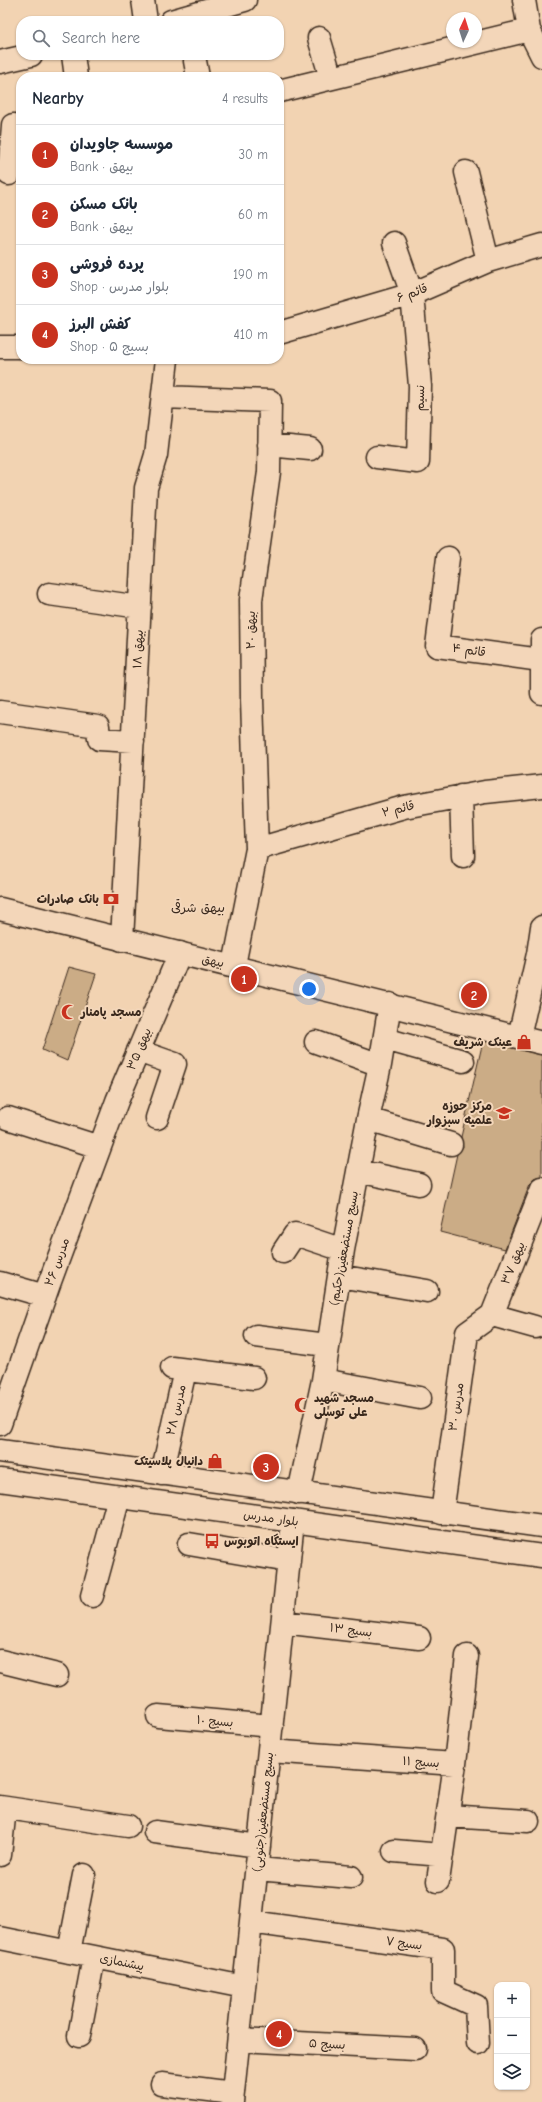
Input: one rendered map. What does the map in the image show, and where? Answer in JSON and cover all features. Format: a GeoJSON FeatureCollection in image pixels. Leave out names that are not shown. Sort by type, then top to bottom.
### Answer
{"type":"FeatureCollection","features":[{"type":"Feature","properties":{"kind":"street"},"geometry":{"type":"LineString","coordinates":[[143,0],[145,16]]}},
{"type":"Feature","properties":{"kind":"street"},"geometry":{"type":"LineString","coordinates":[[189,16],[245,0]]}},
{"type":"Feature","properties":{"kind":"street"},"geometry":{"type":"LineString","coordinates":[[524,0],[530,30],[542,56]]}},
{"type":"Feature","properties":{"kind":"street"},"geometry":{"type":"LineString","coordinates":[[284,89],[530,30]]}},
{"type":"Feature","properties":{"kind":"street"},"geometry":{"type":"LineString","coordinates":[[319,38],[331,78]]}},
{"type":"Feature","properties":{"kind":"street"},"geometry":{"type":"LineString","coordinates":[[0,62],[16,58]]}},
{"type":"Feature","properties":{"kind":"street"},"geometry":{"type":"LineString","coordinates":[[74,60],[75,72]]}},
{"type":"Feature","properties":{"kind":"street"},"geometry":{"type":"LineString","coordinates":[[9,174],[13,125],[16,125]]}},
{"type":"Feature","properties":{"kind":"street"},"geometry":{"type":"LineString","coordinates":[[466,172],[488,261]]}},
{"type":"Feature","properties":{"kind":"street"},"geometry":{"type":"LineString","coordinates":[[394,243],[412,294]]}},
{"type":"Feature","properties":{"kind":"street","name":"قائم ۶"},"geometry":{"type":"LineString","coordinates":[[284,332],[412,294],[488,261],[542,245]]}},
{"type":"Feature","properties":{"kind":"street","name":"نسیم"},"geometry":{"type":"LineString","coordinates":[[377,457],[418,462],[420,386],[412,294]]}},
{"type":"Feature","properties":{"kind":"street"},"geometry":{"type":"LineString","coordinates":[[0,347],[16,347]]}},
{"type":"Feature","properties":{"kind":"street","name":"بیهق ۱۸"},"geometry":{"type":"LineString","coordinates":[[122,940],[146,488],[156,455],[166,364]]}},
{"type":"Feature","properties":{"kind":"street","name":"بیهق ۲۰"},"geometry":{"type":"LineString","coordinates":[[163,397],[270,401],[269,472],[251,600],[252,700],[257,849],[234,965]]}},
{"type":"Feature","properties":{"kind":"street"},"geometry":{"type":"LineString","coordinates":[[269,444],[310,449]]}},
{"type":"Feature","properties":{"kind":"street","name":"قائم ۴"},"geometry":{"type":"LineString","coordinates":[[448,558],[437,646],[542,650]]}},
{"type":"Feature","properties":{"kind":"street"},"geometry":{"type":"LineString","coordinates":[[49,594],[140,607]]}},
{"type":"Feature","properties":{"kind":"street"},"geometry":{"type":"LineString","coordinates":[[542,650],[542,693]]}},
{"type":"Feature","properties":{"kind":"street"},"geometry":{"type":"LineString","coordinates":[[0,712],[98,726],[99,739],[132,741]]}},
{"type":"Feature","properties":{"kind":"street","name":"قائم ۲"},"geometry":{"type":"LineString","coordinates":[[257,849],[404,807],[461,796],[542,786]]}},
{"type":"Feature","properties":{"kind":"street"},"geometry":{"type":"LineString","coordinates":[[461,796],[463,856]]}},
{"type":"Feature","properties":{"kind":"street","name":"بیهق"},"geometry":{"type":"LineString","coordinates":[[0,909],[122,940],[234,965],[542,1042]]}},
{"type":"Feature","properties":{"kind":"street"},"geometry":{"type":"LineString","coordinates":[[519,1037],[538,954],[542,927]]}},
{"type":"Feature","properties":{"kind":"street","name":"بیهق ۳۵"},"geometry":{"type":"LineString","coordinates":[[117,1101],[180,953]]}},
{"type":"Feature","properties":{"kind":"street","name":"بسیج مستضعفین(حکیم)"},"geometry":{"type":"LineString","coordinates":[[299,1493],[323,1380],[343,1250],[385,1039],[390,1004]]}},
{"type":"Feature","properties":{"kind":"street"},"geometry":{"type":"LineString","coordinates":[[385,1039],[462,1061]]}},
{"type":"Feature","properties":{"kind":"street"},"geometry":{"type":"LineString","coordinates":[[316,1042],[380,1065]]}},
{"type":"Feature","properties":{"kind":"street"},"geometry":{"type":"LineString","coordinates":[[138,1051],[175,1064],[157,1118]]}},
{"type":"Feature","properties":{"kind":"street","name":"مدرس ۲۶"},"geometry":{"type":"LineString","coordinates":[[0,1424],[45,1296],[117,1101]]}},
{"type":"Feature","properties":{"kind":"street"},"geometry":{"type":"LineString","coordinates":[[8,1118],[100,1147]]}},
{"type":"Feature","properties":{"kind":"street"},"geometry":{"type":"LineString","coordinates":[[368,1119],[451,1144]]}},
{"type":"Feature","properties":{"kind":"street"},"geometry":{"type":"LineString","coordinates":[[358,1171],[419,1184]]}},
{"type":"Feature","properties":{"kind":"street","name":"بیهق ۳۷"},"geometry":{"type":"LineString","coordinates":[[492,1315],[542,1189]]}},
{"type":"Feature","properties":{"kind":"street"},"geometry":{"type":"LineString","coordinates":[[283,1252],[295,1234],[343,1250]]}},
{"type":"Feature","properties":{"kind":"street"},"geometry":{"type":"LineString","coordinates":[[339,1276],[427,1291]]}},
{"type":"Feature","properties":{"kind":"street"},"geometry":{"type":"LineString","coordinates":[[0,1283],[45,1296]]}},
{"type":"Feature","properties":{"kind":"street"},"geometry":{"type":"LineString","coordinates":[[492,1315],[535,1328]]}},
{"type":"Feature","properties":{"kind":"street","name":"مدرس ۳۰"},"geometry":{"type":"LineString","coordinates":[[442,1513],[467,1333],[492,1315]]}},
{"type":"Feature","properties":{"kind":"street"},"geometry":{"type":"LineString","coordinates":[[256,1336],[319,1344],[327,1347]]}},
{"type":"Feature","properties":{"kind":"street","name":"مدرس ۲۸"},"geometry":{"type":"LineString","coordinates":[[162,1474],[179,1369],[254,1378]]}},
{"type":"Feature","properties":{"kind":"street"},"geometry":{"type":"LineString","coordinates":[[323,1380],[420,1398]]}},
{"type":"Feature","properties":{"kind":"street"},"geometry":{"type":"LineString","coordinates":[[0,1451],[542,1526]]}},
{"type":"Feature","properties":{"kind":"street"},"geometry":{"type":"LineString","coordinates":[[97,1494],[99,1465]]}},
{"type":"Feature","properties":{"kind":"street","name":"بلوار مدرس"},"geometry":{"type":"LineString","coordinates":[[0,1480],[542,1556]]}},
{"type":"Feature","properties":{"kind":"street"},"geometry":{"type":"LineString","coordinates":[[92,1596],[119,1497]]}},
{"type":"Feature","properties":{"kind":"street","name":"بسیج مستضعفین(جنوبی)"},"geometry":{"type":"LineString","coordinates":[[233,2097],[293,1521]]}},
{"type":"Feature","properties":{"kind":"street"},"geometry":{"type":"LineString","coordinates":[[506,1551],[509,1522]]}},
{"type":"Feature","properties":{"kind":"street"},"geometry":{"type":"LineString","coordinates":[[189,1544],[289,1561]]}},
{"type":"Feature","properties":{"kind":"street","name":"بسیج ۱۳"},"geometry":{"type":"LineString","coordinates":[[283,1622],[419,1638]]}},
{"type":"Feature","properties":{"kind":"street"},"geometry":{"type":"LineString","coordinates":[[455,1764],[466,1656]]}},
{"type":"Feature","properties":{"kind":"street"},"geometry":{"type":"LineString","coordinates":[[0,1661],[57,1675]]}},
{"type":"Feature","properties":{"kind":"street","name":"بسیج ۱۰"},"geometry":{"type":"LineString","coordinates":[[158,1716],[272,1726]]}},
{"type":"Feature","properties":{"kind":"street","name":"بسیج ۱۱"},"geometry":{"type":"LineString","coordinates":[[269,1751],[455,1764],[438,1881]]}},
{"type":"Feature","properties":{"kind":"street"},"geometry":{"type":"LineString","coordinates":[[0,1855],[3,1807],[128,1826]]}},
{"type":"Feature","properties":{"kind":"street"},"geometry":{"type":"LineString","coordinates":[[448,1816],[528,1821]]}},
{"type":"Feature","properties":{"kind":"street"},"geometry":{"type":"LineString","coordinates":[[155,1832],[259,1846]]}},
{"type":"Feature","properties":{"kind":"street"},"geometry":{"type":"LineString","coordinates":[[394,1851],[442,1856]]}},
{"type":"Feature","properties":{"kind":"street"},"geometry":{"type":"LineString","coordinates":[[257,1869],[351,1877]]}},
{"type":"Feature","properties":{"kind":"street"},"geometry":{"type":"LineString","coordinates":[[69,1952],[84,1875]]}},
{"type":"Feature","properties":{"kind":"street","name":"بسیج ۷"},"geometry":{"type":"LineString","coordinates":[[251,1922],[443,1949],[443,1991],[476,2006],[478,2043]]}},
{"type":"Feature","properties":{"kind":"street","name":"پیشنمازی"},"geometry":{"type":"LineString","coordinates":[[0,1938],[244,1987]]}},
{"type":"Feature","properties":{"kind":"street"},"geometry":{"type":"LineString","coordinates":[[79,2036],[94,1957]]}},
{"type":"Feature","properties":{"kind":"street","name":"بسیج ۵"},"geometry":{"type":"LineString","coordinates":[[239,2040],[415,2049]]}},
{"type":"Feature","properties":{"kind":"street"},"geometry":{"type":"LineString","coordinates":[[162,2084],[233,2097]]}},
{"type":"Feature","properties":{"kind":"building","name":"مسجد پامنار"},"geometry":{"type":"Polygon","coordinates":[[[69,967],[96,974],[67,1061],[42,1050],[69,967]]]}},
{"type":"Feature","properties":{"kind":"building","name":"مرکز حوزه علمیه سبزوار"},"geometry":{"type":"Polygon","coordinates":[[[483,1041],[542,1055],[542,1177],[535,1179],[530,1184],[505,1249],[440,1232],[457,1154],[463,1147],[461,1137],[483,1041]]]}},
{"type":"Feature","properties":{"kind":"place","name":"بانک صادرات"},"geometry":{"type":"Point","coordinates":[111,899]}},
{"type":"Feature","properties":{"kind":"place","name":"موسسه جاویدان"},"geometry":{"type":"Point","coordinates":[244,979]}},
{"type":"Feature","properties":{"kind":"place","name":"بانک مسکن"},"geometry":{"type":"Point","coordinates":[474,995]}},
{"type":"Feature","properties":{"kind":"place","name":"مسجد پامنار"},"geometry":{"type":"Point","coordinates":[69,1012]}},
{"type":"Feature","properties":{"kind":"place","name":"عینک شریف"},"geometry":{"type":"Point","coordinates":[524,1042]}},
{"type":"Feature","properties":{"kind":"place","name":"مرکز حوزه علمیه سبزوار"},"geometry":{"type":"Point","coordinates":[504,1113]}},
{"type":"Feature","properties":{"kind":"place","name":"مسجد شهید علی توسلی"},"geometry":{"type":"Point","coordinates":[302,1405]}},
{"type":"Feature","properties":{"kind":"place","name":"دانیال پلاسیتک"},"geometry":{"type":"Point","coordinates":[215,1461]}},
{"type":"Feature","properties":{"kind":"place","name":"پرده فروشی"},"geometry":{"type":"Point","coordinates":[266,1467]}},
{"type":"Feature","properties":{"kind":"place","name":"ایستگاه اتوبوس"},"geometry":{"type":"Point","coordinates":[212,1541]}},
{"type":"Feature","properties":{"kind":"place","name":"کفش البرز"},"geometry":{"type":"Point","coordinates":[279,2034]}},
{"type":"Feature","properties":{"kind":"district","name":"بیهق شرقی"},"geometry":{"type":"Point","coordinates":[198,907]}}]}
